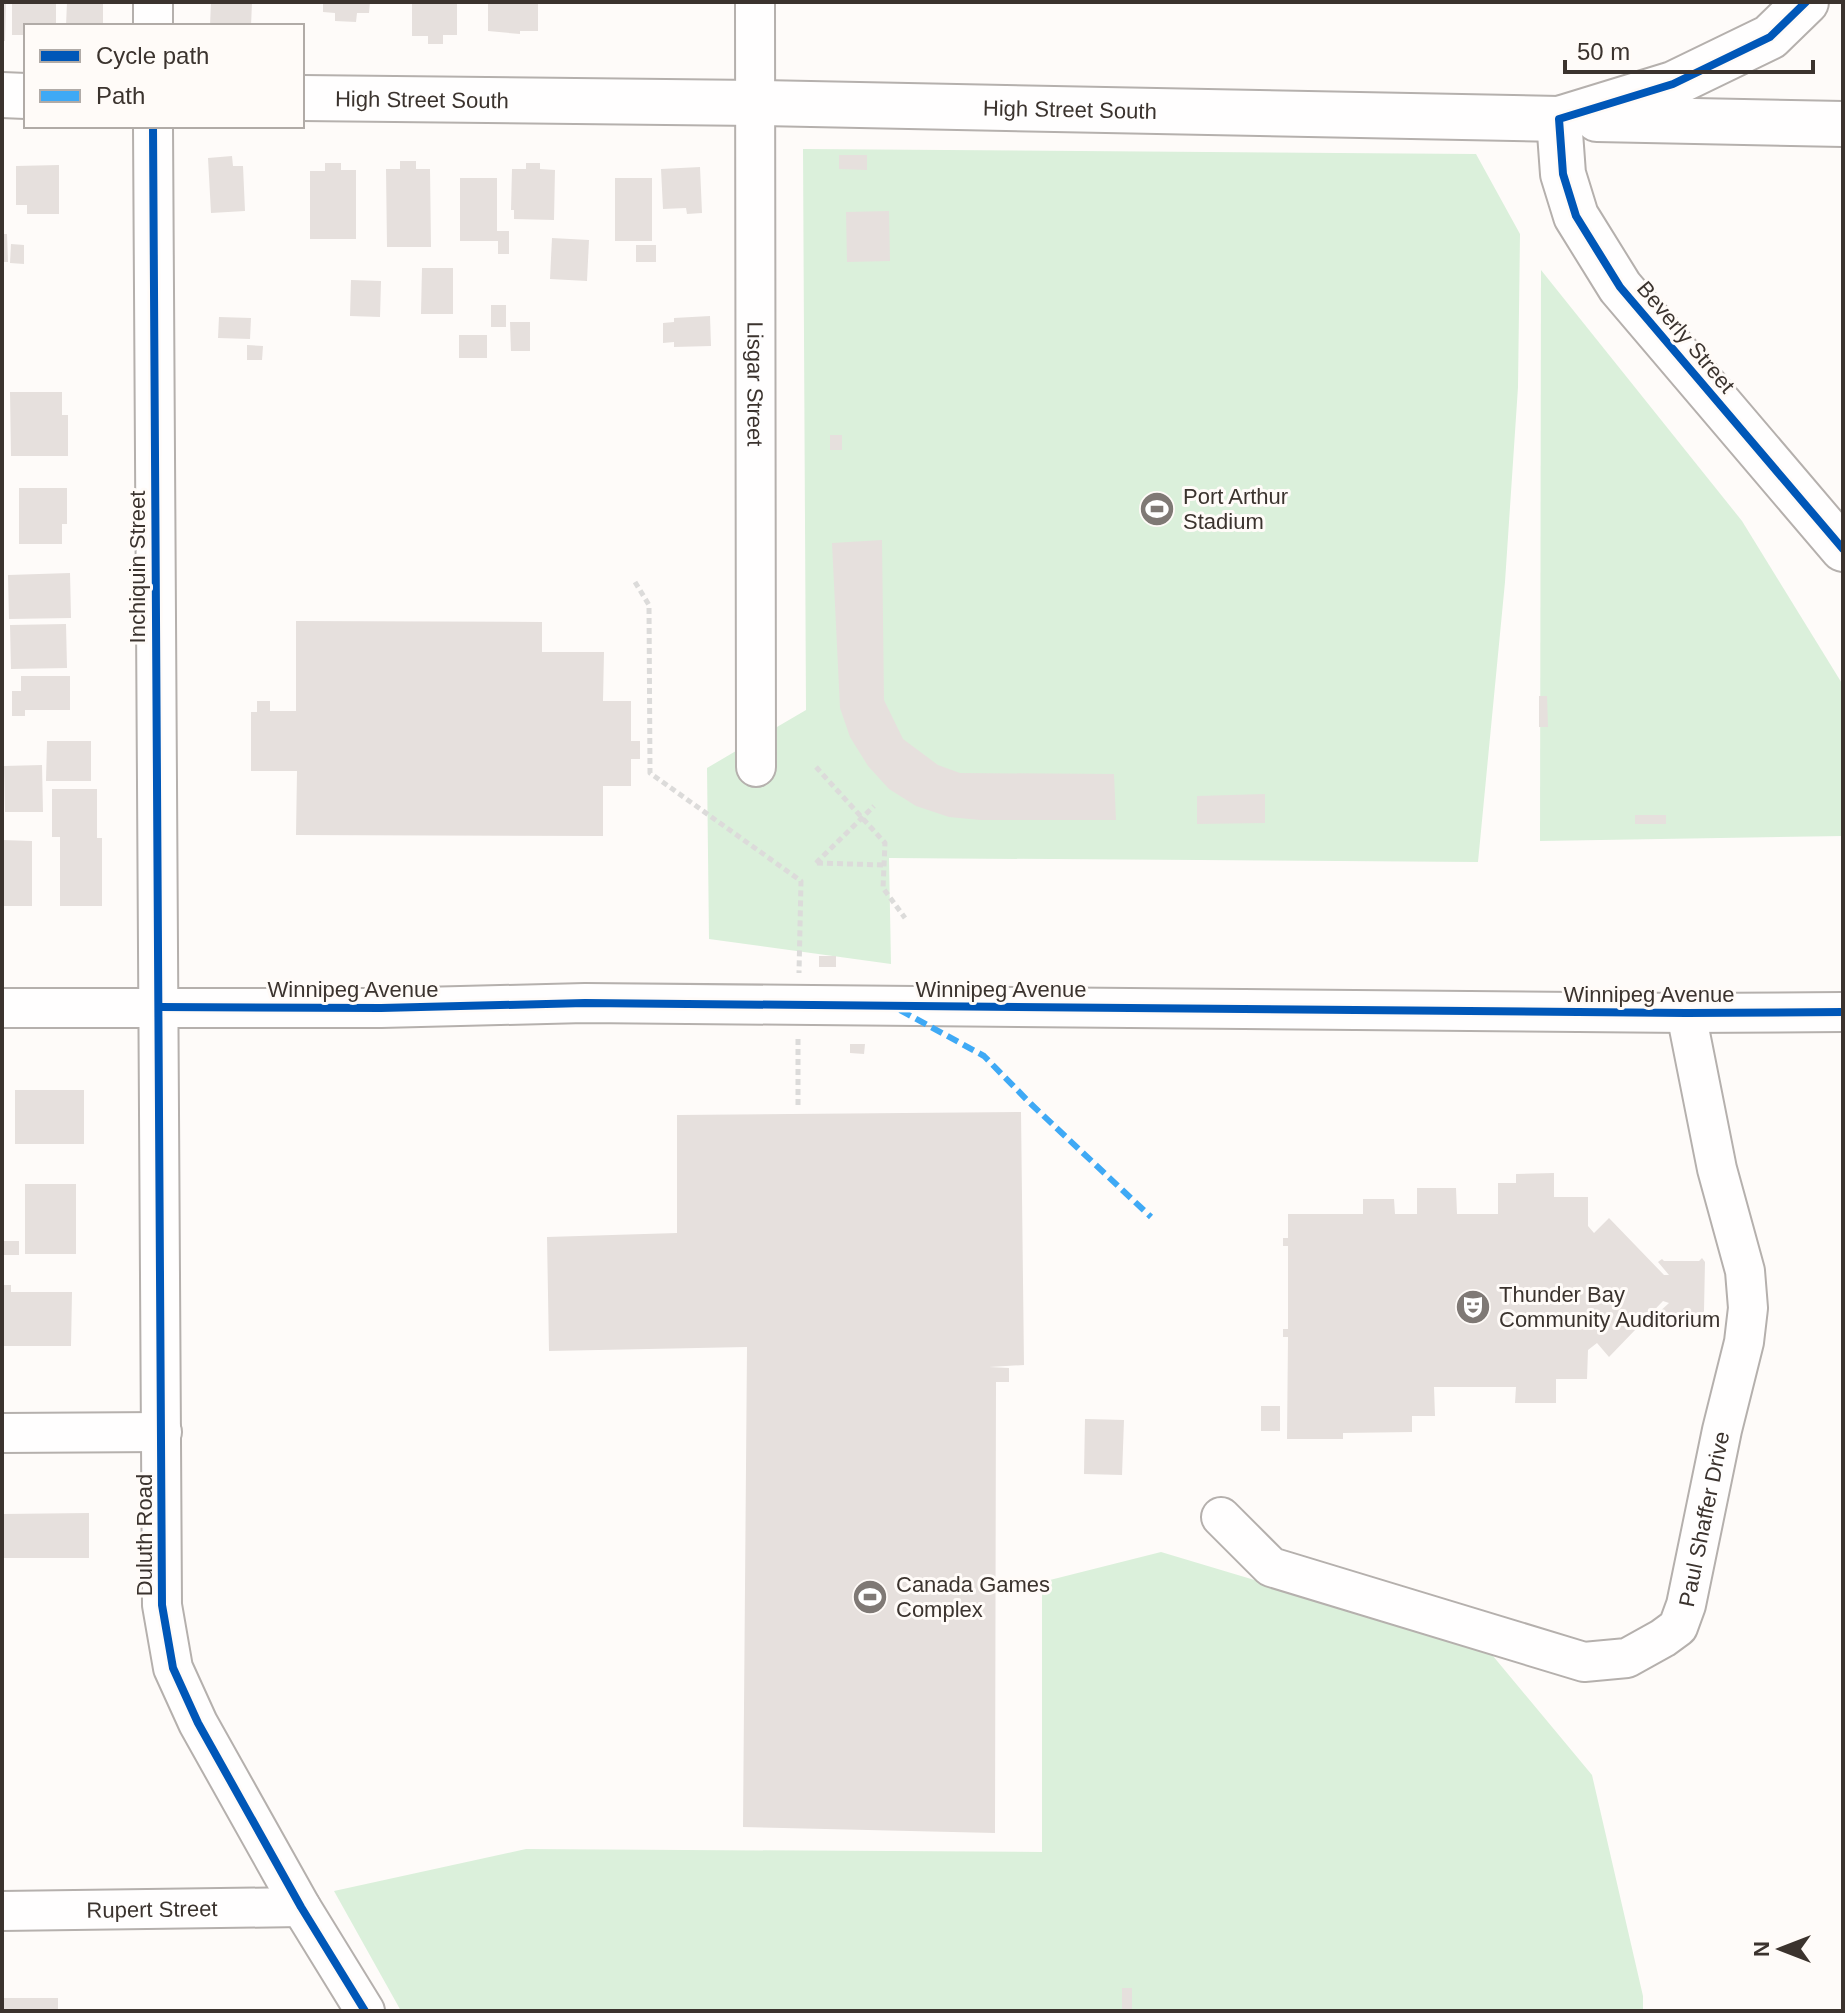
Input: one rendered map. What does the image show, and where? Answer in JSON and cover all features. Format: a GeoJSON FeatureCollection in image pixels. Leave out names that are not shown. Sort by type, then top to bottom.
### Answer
{"type":"FeatureCollection","features":[{"type":"Feature","properties":{"kind":"street"},"geometry":{"type":"LineString","coordinates":[[153,2],[153,24]]}},
{"type":"Feature","properties":{"kind":"street","name":"Lisgar Street"},"geometry":{"type":"LineString","coordinates":[[755,2],[756,767]]}},
{"type":"Feature","properties":{"kind":"street","name":"High Street South"},"geometry":{"type":"LineString","coordinates":[[304,98],[756,103],[1559,119],[1673,84],[1770,37],[1806,2]]}},
{"type":"Feature","properties":{"kind":"street"},"geometry":{"type":"LineString","coordinates":[[2,95],[24,96]]}},
{"type":"Feature","properties":{"kind":"street"},"geometry":{"type":"LineString","coordinates":[[1559,119],[1843,124]]}},
{"type":"Feature","properties":{"kind":"street","name":"Beverly Street"},"geometry":{"type":"LineString","coordinates":[[1559,119],[1563,174],[1576,216],[1620,287],[1843,549]]}},
{"type":"Feature","properties":{"kind":"street","name":"Inchiquin Street"},"geometry":{"type":"LineString","coordinates":[[153,128],[159,1007]]}},
{"type":"Feature","properties":{"kind":"street","name":"Winnipeg Avenue"},"geometry":{"type":"LineString","coordinates":[[2,1008],[381,1008],[585,1003],[1843,1012]]}},
{"type":"Feature","properties":{"kind":"street","name":"Duluth Road"},"geometry":{"type":"LineString","coordinates":[[159,1007],[162,1605],[173,1668],[198,1723],[301,1907],[365,2011]]}},
{"type":"Feature","properties":{"kind":"street","name":"Paul Shaffer Drive"},"geometry":{"type":"LineString","coordinates":[[1221,1517],[1271,1567],[1584,1662],[1627,1658],[1678,1627],[1686,1605],[1744,1342],[1748,1308],[1745,1271],[1717,1169],[1686,1013]]}},
{"type":"Feature","properties":{"kind":"street"},"geometry":{"type":"LineString","coordinates":[[2,1433],[162,1432]]}},
{"type":"Feature","properties":{"kind":"street","name":"Rupert Street"},"geometry":{"type":"LineString","coordinates":[[2,1911],[301,1907]]}},
{"type":"Feature","properties":{"kind":"path"},"geometry":{"type":"LineString","coordinates":[[635,582],[649,605],[650,773],[801,881],[798,1106]]}},
{"type":"Feature","properties":{"kind":"path"},"geometry":{"type":"LineString","coordinates":[[816,767],[885,843],[883,888],[905,918]]}},
{"type":"Feature","properties":{"kind":"path"},"geometry":{"type":"LineString","coordinates":[[874,806],[816,863],[884,865]]}},
{"type":"Feature","properties":{"kind":"green space","name":"Port Arthur Stadium"},"geometry":{"type":"Polygon","coordinates":[[[803,149],[1476,154],[1520,234],[1518,387],[1505,582],[1478,862],[889,858],[891,964],[709,939],[707,768],[806,710],[803,149]]]}},
{"type":"Feature","properties":{"kind":"green space"},"geometry":{"type":"Polygon","coordinates":[[[1541,270],[1742,521],[1843,685],[1843,836],[1540,841],[1541,270]]]}},
{"type":"Feature","properties":{"kind":"green space"},"geometry":{"type":"Polygon","coordinates":[[[1161,1552],[1488,1650],[1592,1775],[1643,1996],[1643,2011],[401,2011],[334,1891],[526,1849],[1042,1852],[1042,1582],[1161,1552]]]}},
{"type":"Feature","properties":{"kind":"building"},"geometry":{"type":"Polygon","coordinates":[[[2,2],[6,2],[5,41],[2,41],[2,2]]]}},
{"type":"Feature","properties":{"kind":"building"},"geometry":{"type":"Polygon","coordinates":[[[12,2],[56,2],[56,24],[24,24],[24,35],[12,35],[12,2]]]}},
{"type":"Feature","properties":{"kind":"building"},"geometry":{"type":"Polygon","coordinates":[[[67,2],[103,2],[103,24],[66,24],[67,2]]]}},
{"type":"Feature","properties":{"kind":"building"},"geometry":{"type":"Polygon","coordinates":[[[211,2],[252,2],[251,24],[210,24],[211,2]]]}},
{"type":"Feature","properties":{"kind":"building"},"geometry":{"type":"Polygon","coordinates":[[[323,2],[370,2],[369,13],[357,13],[356,22],[335,21],[335,13],[323,12],[323,2]]]}},
{"type":"Feature","properties":{"kind":"building"},"geometry":{"type":"Polygon","coordinates":[[[412,2],[457,2],[457,35],[443,35],[443,44],[428,44],[428,36],[412,36],[412,2]]]}},
{"type":"Feature","properties":{"kind":"building"},"geometry":{"type":"Polygon","coordinates":[[[488,2],[538,2],[538,31],[520,31],[520,34],[488,31],[488,2]]]}},
{"type":"Feature","properties":{"kind":"building"},"geometry":{"type":"Polygon","coordinates":[[[839,155],[867,155],[867,170],[839,169],[839,155]]]}},
{"type":"Feature","properties":{"kind":"building"},"geometry":{"type":"Polygon","coordinates":[[[232,156],[233,166],[243,166],[245,211],[211,213],[208,158],[232,156]]]}},
{"type":"Feature","properties":{"kind":"building"},"geometry":{"type":"Polygon","coordinates":[[[400,161],[416,161],[416,169],[430,169],[431,247],[387,247],[386,169],[400,169],[400,161]]]}},
{"type":"Feature","properties":{"kind":"building"},"geometry":{"type":"Polygon","coordinates":[[[325,163],[341,163],[341,170],[356,170],[356,239],[310,239],[310,171],[325,171],[325,163]]]}},
{"type":"Feature","properties":{"kind":"building"},"geometry":{"type":"Polygon","coordinates":[[[526,163],[540,163],[540,169],[555,170],[554,220],[514,219],[514,210],[511,210],[512,169],[526,169],[526,163]]]}},
{"type":"Feature","properties":{"kind":"building"},"geometry":{"type":"Polygon","coordinates":[[[59,165],[59,214],[27,214],[27,205],[16,205],[16,166],[59,165]]]}},
{"type":"Feature","properties":{"kind":"building"},"geometry":{"type":"Polygon","coordinates":[[[700,167],[702,213],[687,214],[686,208],[663,209],[661,169],[700,167]]]}},
{"type":"Feature","properties":{"kind":"building"},"geometry":{"type":"Polygon","coordinates":[[[460,178],[497,178],[497,231],[509,231],[509,254],[498,254],[498,241],[460,241],[460,178]]]}},
{"type":"Feature","properties":{"kind":"building"},"geometry":{"type":"Polygon","coordinates":[[[615,178],[652,178],[652,241],[615,241],[615,178]]]}},
{"type":"Feature","properties":{"kind":"building"},"geometry":{"type":"Polygon","coordinates":[[[889,211],[890,261],[847,262],[846,212],[889,211]]]}},
{"type":"Feature","properties":{"kind":"building"},"geometry":{"type":"Polygon","coordinates":[[[2,234],[7,234],[8,262],[2,262],[2,234]]]}},
{"type":"Feature","properties":{"kind":"building"},"geometry":{"type":"Polygon","coordinates":[[[552,238],[589,240],[587,281],[550,279],[552,238]]]}},
{"type":"Feature","properties":{"kind":"building"},"geometry":{"type":"Polygon","coordinates":[[[11,244],[24,245],[24,264],[10,263],[11,244]]]}},
{"type":"Feature","properties":{"kind":"building"},"geometry":{"type":"Polygon","coordinates":[[[636,245],[656,245],[656,262],[636,262],[636,245]]]}},
{"type":"Feature","properties":{"kind":"building"},"geometry":{"type":"Polygon","coordinates":[[[422,268],[453,268],[453,314],[421,314],[422,268]]]}},
{"type":"Feature","properties":{"kind":"building"},"geometry":{"type":"Polygon","coordinates":[[[351,280],[381,281],[380,317],[350,316],[351,280]]]}},
{"type":"Feature","properties":{"kind":"building"},"geometry":{"type":"Polygon","coordinates":[[[491,305],[506,305],[506,327],[491,327],[491,305]]]}},
{"type":"Feature","properties":{"kind":"building"},"geometry":{"type":"Polygon","coordinates":[[[710,316],[711,346],[674,347],[674,342],[663,343],[663,323],[674,322],[674,318],[710,316]]]}},
{"type":"Feature","properties":{"kind":"building"},"geometry":{"type":"Polygon","coordinates":[[[219,317],[251,318],[250,339],[218,338],[219,317]]]}},
{"type":"Feature","properties":{"kind":"building"},"geometry":{"type":"Polygon","coordinates":[[[510,322],[530,322],[530,351],[511,351],[510,322]]]}},
{"type":"Feature","properties":{"kind":"building"},"geometry":{"type":"Polygon","coordinates":[[[459,335],[487,335],[487,358],[459,358],[459,335]]]}},
{"type":"Feature","properties":{"kind":"building"},"geometry":{"type":"Polygon","coordinates":[[[247,345],[263,346],[262,360],[247,360],[247,345]]]}},
{"type":"Feature","properties":{"kind":"building"},"geometry":{"type":"Polygon","coordinates":[[[10,392],[62,392],[62,415],[68,415],[68,456],[11,456],[10,392]]]}},
{"type":"Feature","properties":{"kind":"building"},"geometry":{"type":"Polygon","coordinates":[[[830,435],[842,435],[842,450],[830,450],[830,435]]]}},
{"type":"Feature","properties":{"kind":"building"},"geometry":{"type":"Polygon","coordinates":[[[19,488],[67,488],[67,524],[62,524],[62,544],[19,544],[19,488]]]}},
{"type":"Feature","properties":{"kind":"building"},"geometry":{"type":"Polygon","coordinates":[[[882,540],[884,700],[903,739],[938,765],[960,773],[1114,774],[1116,820],[980,820],[949,817],[916,806],[889,789],[868,766],[850,737],[840,708],[832,543],[882,540]]]}},
{"type":"Feature","properties":{"kind":"building"},"geometry":{"type":"Polygon","coordinates":[[[70,573],[71,618],[9,619],[8,575],[70,573]]]}},
{"type":"Feature","properties":{"kind":"building"},"geometry":{"type":"Polygon","coordinates":[[[296,621],[542,622],[542,652],[604,652],[603,701],[631,701],[631,741],[640,741],[640,759],[631,759],[631,786],[603,786],[603,836],[296,835],[297,771],[251,771],[251,712],[257,712],[257,701],[270,701],[270,711],[296,711],[296,621]]]}},
{"type":"Feature","properties":{"kind":"building"},"geometry":{"type":"Polygon","coordinates":[[[66,624],[67,668],[11,669],[10,625],[66,624]]]}},
{"type":"Feature","properties":{"kind":"building"},"geometry":{"type":"Polygon","coordinates":[[[21,676],[70,676],[70,710],[25,710],[25,716],[12,716],[12,691],[21,691],[21,676]]]}},
{"type":"Feature","properties":{"kind":"building"},"geometry":{"type":"Polygon","coordinates":[[[1539,696],[1547,696],[1548,727],[1539,727],[1539,696]]]}},
{"type":"Feature","properties":{"kind":"building"},"geometry":{"type":"Polygon","coordinates":[[[47,741],[91,741],[91,781],[46,781],[47,741]]]}},
{"type":"Feature","properties":{"kind":"building"},"geometry":{"type":"Polygon","coordinates":[[[42,765],[43,812],[5,812],[4,766],[42,765]]]}},
{"type":"Feature","properties":{"kind":"building"},"geometry":{"type":"Polygon","coordinates":[[[52,789],[97,789],[97,838],[102,838],[102,906],[60,906],[60,837],[52,837],[52,789]]]}},
{"type":"Feature","properties":{"kind":"building"},"geometry":{"type":"Polygon","coordinates":[[[1265,794],[1265,823],[1197,824],[1197,796],[1265,794]]]}},
{"type":"Feature","properties":{"kind":"building"},"geometry":{"type":"Polygon","coordinates":[[[1635,815],[1666,815],[1666,824],[1635,824],[1635,815]]]}},
{"type":"Feature","properties":{"kind":"building"},"geometry":{"type":"Polygon","coordinates":[[[2,840],[32,841],[32,906],[2,906],[2,840]]]}},
{"type":"Feature","properties":{"kind":"building"},"geometry":{"type":"Polygon","coordinates":[[[819,956],[836,956],[836,967],[819,967],[819,956]]]}},
{"type":"Feature","properties":{"kind":"building"},"geometry":{"type":"Polygon","coordinates":[[[850,1044],[865,1044],[864,1054],[850,1053],[850,1044]]]}},
{"type":"Feature","properties":{"kind":"building"},"geometry":{"type":"Polygon","coordinates":[[[15,1090],[84,1090],[84,1144],[15,1144],[15,1090]]]}},
{"type":"Feature","properties":{"kind":"building","name":"Canada Games Complex"},"geometry":{"type":"Polygon","coordinates":[[[1021,1112],[1024,1365],[989,1367],[1009,1368],[1009,1382],[996,1382],[995,1833],[743,1827],[747,1347],[549,1351],[547,1237],[677,1233],[677,1115],[1021,1112]]]}},
{"type":"Feature","properties":{"kind":"building","name":"Thunder Bay Community Auditorium"},"geometry":{"type":"Polygon","coordinates":[[[1554,1173],[1554,1197],[1588,1197],[1588,1226],[1594,1233],[1609,1218],[1664,1275],[1669,1275],[1658,1262],[1662,1259],[1699,1261],[1702,1258],[1705,1262],[1704,1311],[1701,1317],[1663,1315],[1661,1318],[1657,1314],[1669,1303],[1663,1301],[1609,1357],[1597,1343],[1588,1350],[1587,1379],[1556,1379],[1556,1403],[1515,1403],[1516,1387],[1434,1387],[1435,1416],[1412,1416],[1412,1432],[1343,1433],[1343,1439],[1287,1439],[1288,1337],[1283,1337],[1283,1329],[1288,1329],[1288,1246],[1283,1246],[1283,1238],[1288,1238],[1288,1214],[1363,1214],[1363,1199],[1394,1199],[1395,1214],[1417,1214],[1417,1188],[1456,1188],[1457,1214],[1498,1214],[1498,1183],[1516,1183],[1516,1174],[1554,1173]]]}},
{"type":"Feature","properties":{"kind":"building"},"geometry":{"type":"Polygon","coordinates":[[[25,1184],[76,1184],[76,1254],[25,1254],[25,1184]]]}},
{"type":"Feature","properties":{"kind":"building"},"geometry":{"type":"Polygon","coordinates":[[[2,1241],[19,1241],[19,1255],[2,1255],[2,1241]]]}},
{"type":"Feature","properties":{"kind":"building"},"geometry":{"type":"Polygon","coordinates":[[[2,1285],[11,1285],[11,1292],[72,1292],[71,1346],[2,1346],[2,1285]]]}},
{"type":"Feature","properties":{"kind":"building"},"geometry":{"type":"Polygon","coordinates":[[[1261,1406],[1280,1406],[1280,1431],[1261,1431],[1261,1406]]]}},
{"type":"Feature","properties":{"kind":"building"},"geometry":{"type":"Polygon","coordinates":[[[1085,1419],[1124,1420],[1122,1475],[1084,1474],[1085,1419]]]}},
{"type":"Feature","properties":{"kind":"building"},"geometry":{"type":"Polygon","coordinates":[[[89,1513],[89,1558],[2,1558],[2,1514],[89,1513]]]}},
{"type":"Feature","properties":{"kind":"building"},"geometry":{"type":"Polygon","coordinates":[[[1122,1988],[1132,1988],[1132,2011],[1122,2011],[1122,1988]]]}},
{"type":"Feature","properties":{"kind":"building"},"geometry":{"type":"Polygon","coordinates":[[[2,1998],[58,1998],[58,2011],[2,2011],[2,1998]]]}},
{"type":"Feature","properties":{"kind":"marked path"},"geometry":{"type":"LineString","coordinates":[[900,1010],[984,1056],[1151,1217]]}},
{"type":"Feature","properties":{"kind":"cycle path"},"geometry":{"type":"LineString","coordinates":[[1806,2],[1770,37],[1673,84],[1559,119],[1563,174],[1576,216],[1620,287],[1843,549]]}},
{"type":"Feature","properties":{"kind":"cycle path"},"geometry":{"type":"LineString","coordinates":[[153,128],[162,1605],[173,1668],[198,1723],[301,1907],[365,2011]]}},
{"type":"Feature","properties":{"kind":"cycle path"},"geometry":{"type":"LineString","coordinates":[[159,1007],[381,1008],[585,1003],[1843,1012]]}},
{"type":"Feature","properties":{"kind":"place","name":"Port Arthur Stadium"},"geometry":{"type":"Point","coordinates":[1157,509]}},
{"type":"Feature","properties":{"kind":"place","name":"Thunder Bay Community Auditorium"},"geometry":{"type":"Point","coordinates":[1473,1307]}},
{"type":"Feature","properties":{"kind":"place","name":"Canada Games Complex"},"geometry":{"type":"Point","coordinates":[870,1597]}}]}
